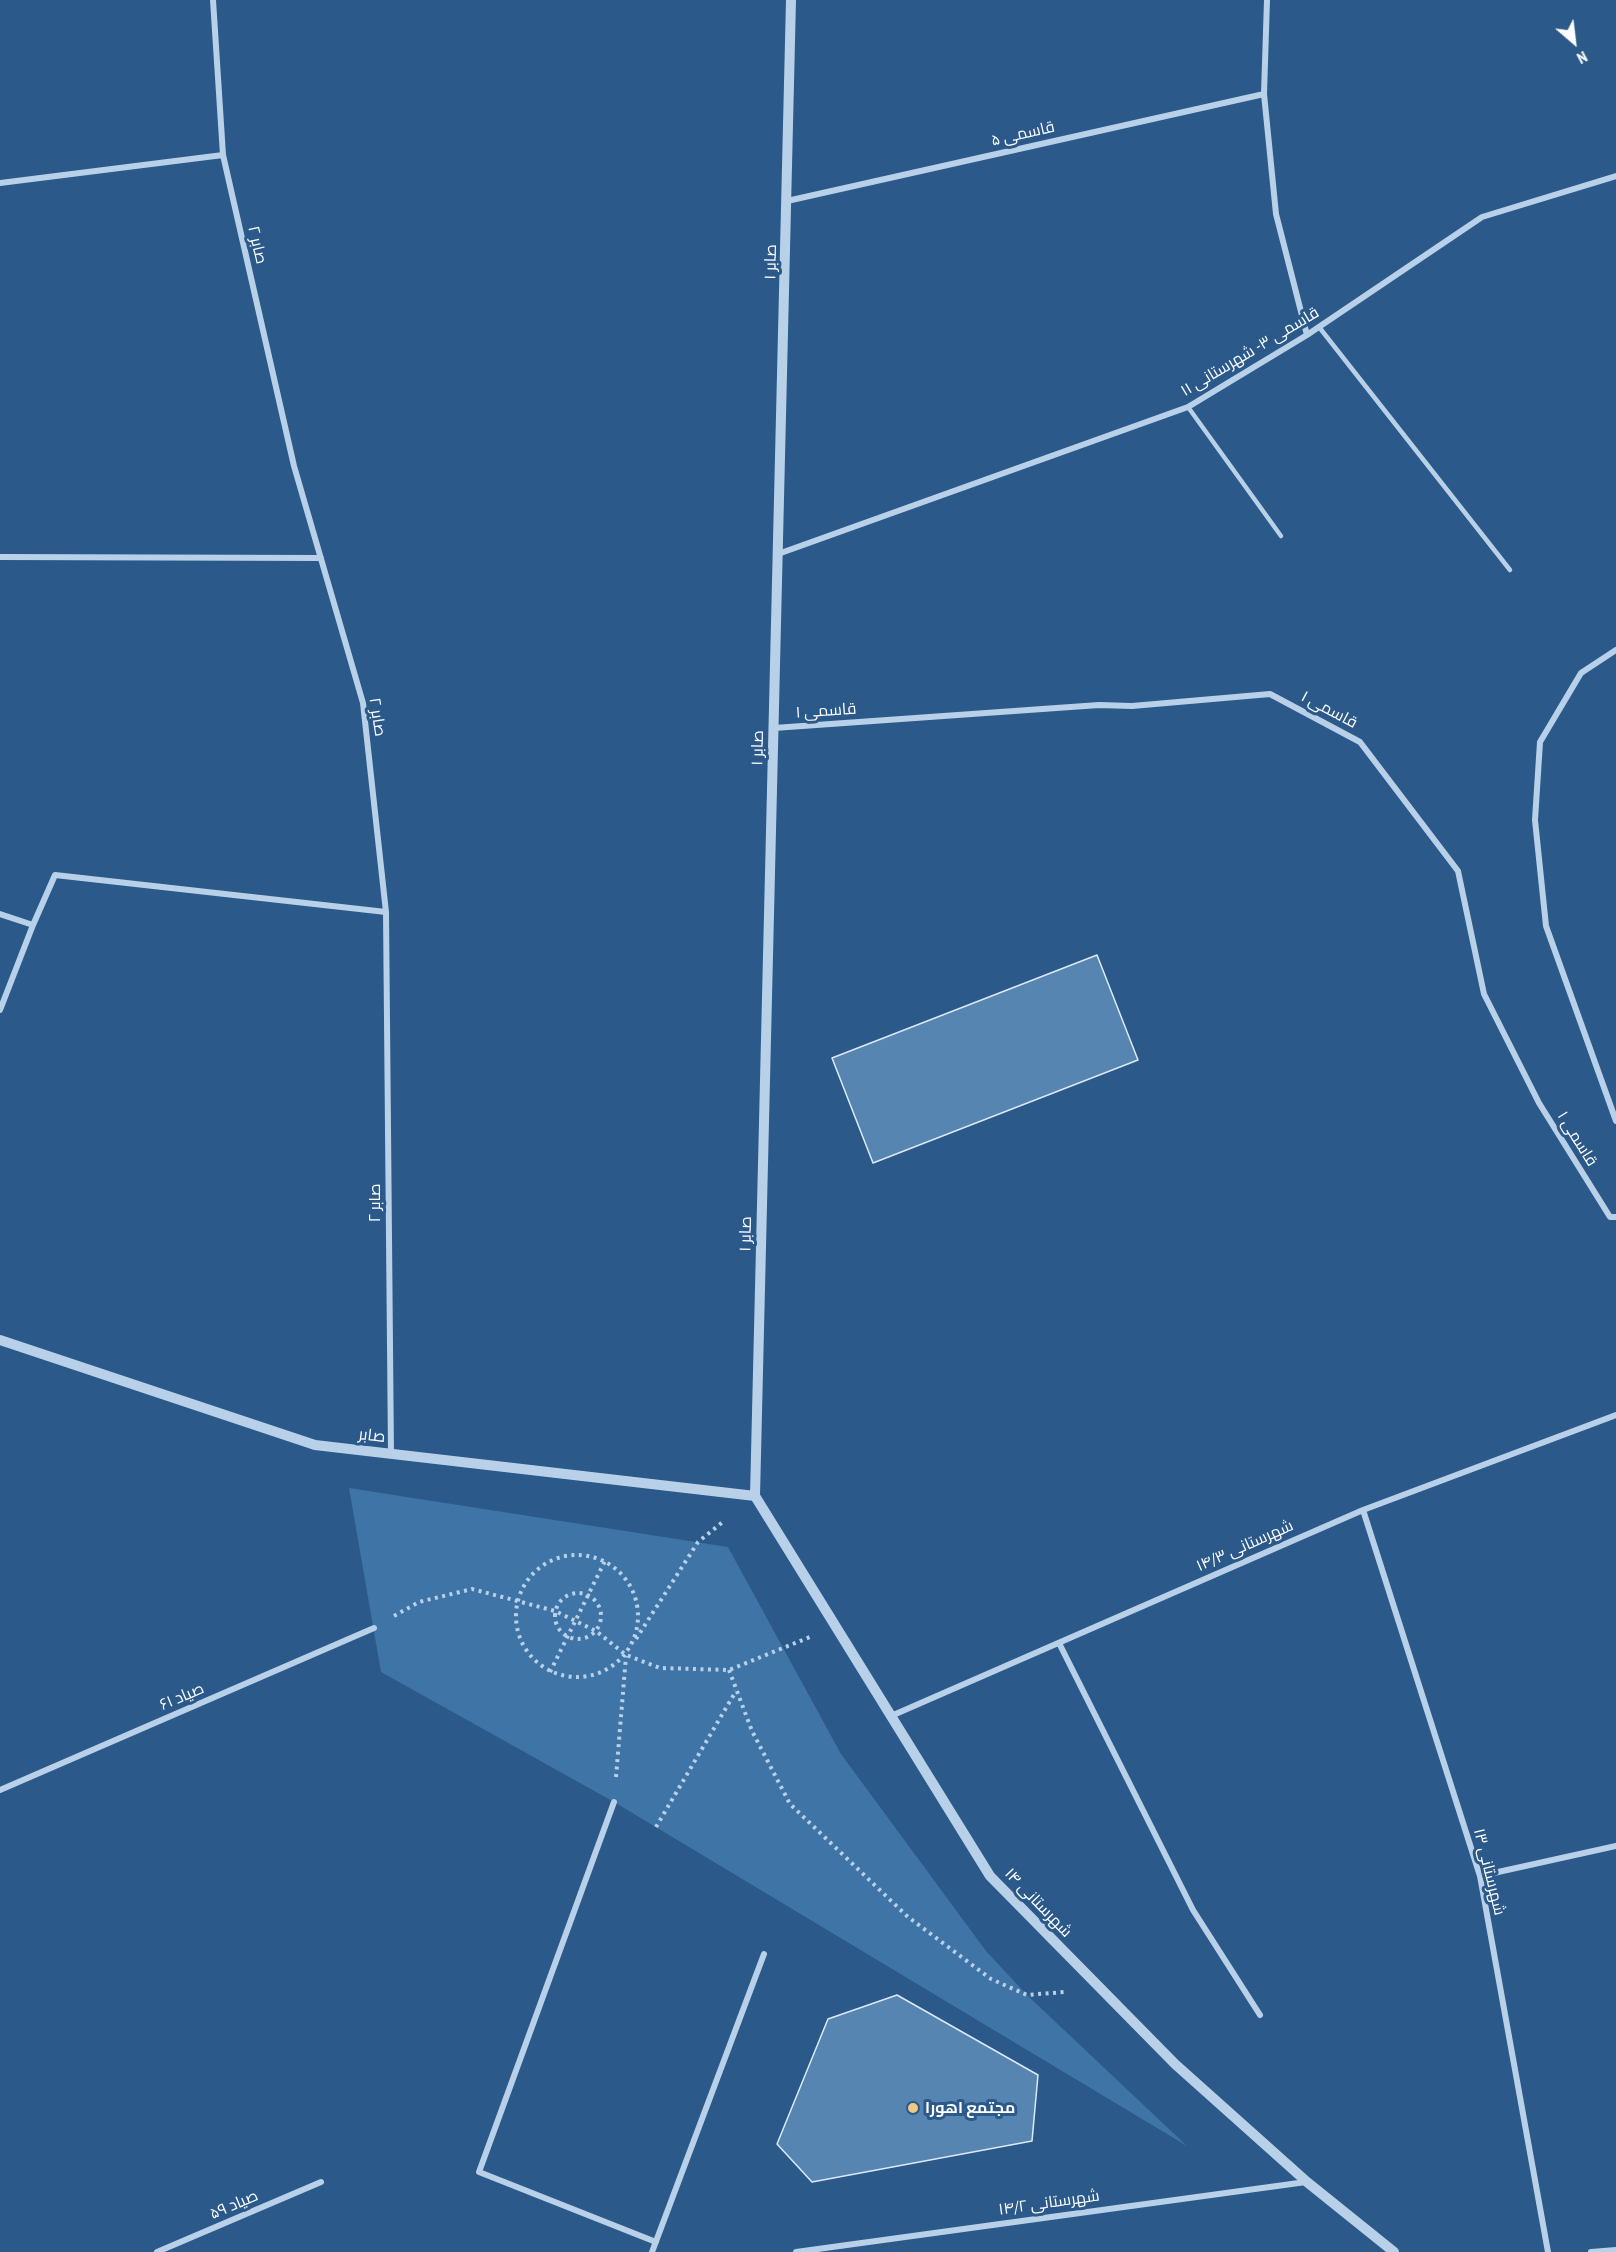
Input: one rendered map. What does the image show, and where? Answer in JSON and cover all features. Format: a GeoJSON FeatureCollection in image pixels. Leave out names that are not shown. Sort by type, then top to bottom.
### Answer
{"type":"FeatureCollection","features":[{"type":"Feature","properties":{"kind":"street","name":"صابر ۲"},"geometry":{"type":"LineString","coordinates":[[213,0],[223,154],[294,466],[363,704],[386,912],[391,1454]]}},
{"type":"Feature","properties":{"kind":"street","name":"صابر ۱"},"geometry":{"type":"LineString","coordinates":[[755,1496],[791,0]]}},
{"type":"Feature","properties":{"kind":"street"},"geometry":{"type":"LineString","coordinates":[[1267,0],[1264,93],[1276,214],[1307,335]]}},
{"type":"Feature","properties":{"kind":"street","name":"قاسمی ۵"},"geometry":{"type":"LineString","coordinates":[[787,201],[1264,93]]}},
{"type":"Feature","properties":{"kind":"street"},"geometry":{"type":"LineString","coordinates":[[0,183],[223,154]]}},
{"type":"Feature","properties":{"kind":"street","name":"قاسمی ۳- شهرستانی ۱۱"},"geometry":{"type":"LineString","coordinates":[[778,554],[1188,407],[1307,335],[1482,217],[1616,176]]}},
{"type":"Feature","properties":{"kind":"street"},"geometry":{"type":"LineString","coordinates":[[0,557],[321,558]]}},
{"type":"Feature","properties":{"kind":"street"},"geometry":{"type":"LineString","coordinates":[[1616,650],[1581,673],[1540,742],[1536,820],[1546,926],[1616,1121]]}},
{"type":"Feature","properties":{"kind":"street","name":"قاسمی ۱"},"geometry":{"type":"LineString","coordinates":[[774,728],[1099,705],[1132,706],[1270,694],[1360,742],[1458,871],[1484,994],[1539,1103],[1610,1217],[1616,1217]]}},
{"type":"Feature","properties":{"kind":"street"},"geometry":{"type":"LineString","coordinates":[[0,1010],[55,875],[386,912]]}},
{"type":"Feature","properties":{"kind":"street"},"geometry":{"type":"LineString","coordinates":[[0,914],[33,925]]}},
{"type":"Feature","properties":{"kind":"street","name":"صابر"},"geometry":{"type":"LineString","coordinates":[[0,1340],[315,1445],[755,1496]]}},
{"type":"Feature","properties":{"kind":"street","name":"شهرستانی ۱۴/۳"},"geometry":{"type":"LineString","coordinates":[[891,1716],[1363,1510],[1616,1415]]}},
{"type":"Feature","properties":{"kind":"street","name":"شهرستانی ۱۴"},"geometry":{"type":"LineString","coordinates":[[755,1496],[990,1876],[1175,2064],[1306,2182],[1394,2252]]}},
{"type":"Feature","properties":{"kind":"street","name":"شهرستانی ۱۳"},"geometry":{"type":"LineString","coordinates":[[1363,1510],[1480,1876],[1548,2252]]}},
{"type":"Feature","properties":{"kind":"street","name":"صیاد ۶۱"},"geometry":{"type":"LineString","coordinates":[[0,1790],[374,1628]]}},
{"type":"Feature","properties":{"kind":"street"},"geometry":{"type":"LineString","coordinates":[[1059,1642],[1193,1910],[1260,2015]]}},
{"type":"Feature","properties":{"kind":"street"},"geometry":{"type":"LineString","coordinates":[[614,1802],[479,2172],[656,2242]]}},
{"type":"Feature","properties":{"kind":"street"},"geometry":{"type":"LineString","coordinates":[[1480,1876],[1616,1846]]}},
{"type":"Feature","properties":{"kind":"street"},"geometry":{"type":"LineString","coordinates":[[652,2252],[764,1954]]}},
{"type":"Feature","properties":{"kind":"street","name":"صیاد ۵۹"},"geometry":{"type":"LineString","coordinates":[[157,2252],[321,2182]]}},
{"type":"Feature","properties":{"kind":"street","name":"شهرستانی ۱۴/۲"},"geometry":{"type":"LineString","coordinates":[[796,2252],[836,2249],[1306,2182]]}},
{"type":"Feature","properties":{"kind":"street"},"geometry":{"type":"LineString","coordinates":[[1591,2252],[1616,2250]]}},
{"type":"Feature","properties":{"kind":"lane"},"geometry":{"type":"LineString","coordinates":[[1319,327],[1510,570]]}},
{"type":"Feature","properties":{"kind":"lane"},"geometry":{"type":"LineString","coordinates":[[1188,407],[1281,536]]}},
{"type":"Feature","properties":{"kind":"path"},"geometry":{"type":"LineString","coordinates":[[614,1802],[626,1655],[638,1630],[638,1603],[626,1578],[605,1561],[578,1554],[551,1561],[530,1578],[517,1603],[517,1630],[529,1655],[550,1672],[577,1678],[604,1672],[626,1655],[698,1542],[755,1496]]}},
{"type":"Feature","properties":{"kind":"path"},"geometry":{"type":"LineString","coordinates":[[550,1672],[605,1561]]}},
{"type":"Feature","properties":{"kind":"path"},"geometry":{"type":"LineString","coordinates":[[374,1628],[419,1602],[472,1589],[517,1603],[555,1611],[596,1631],[626,1655],[660,1668],[729,1670],[835,1625]]}},
{"type":"Feature","properties":{"kind":"path"},"geometry":{"type":"LineString","coordinates":[[588,1595],[596,1602],[600,1611],[596,1631],[588,1637],[577,1640],[567,1637],[555,1622],[555,1611],[568,1596],[588,1595]]}},
{"type":"Feature","properties":{"kind":"path"},"geometry":{"type":"LineString","coordinates":[[729,1670],[752,1731],[790,1804],[908,1917],[992,1979],[1027,1995],[1100,1988]]}},
{"type":"Feature","properties":{"kind":"path"},"geometry":{"type":"LineString","coordinates":[[656,1827],[737,1690]]}},
{"type":"Feature","properties":{"kind":"shaded area"},"geometry":{"type":"Polygon","coordinates":[[[349,1488],[728,1547],[841,1754],[986,1951],[1027,1995],[1187,2146],[614,1802],[381,1672],[349,1488]]]}},
{"type":"Feature","properties":{"kind":"building"},"geometry":{"type":"Polygon","coordinates":[[[1097,955],[1138,1060],[873,1163],[832,1058],[1097,955]]]}},
{"type":"Feature","properties":{"kind":"building","name":"مجتمع اهورا"},"geometry":{"type":"Polygon","coordinates":[[[897,1995],[1038,2075],[1032,2141],[812,2182],[777,2144],[828,2019],[897,1995]]]}},
{"type":"Feature","properties":{"kind":"place","name":"مجتمع اهورا"},"geometry":{"type":"Point","coordinates":[913,2108]}}]}
